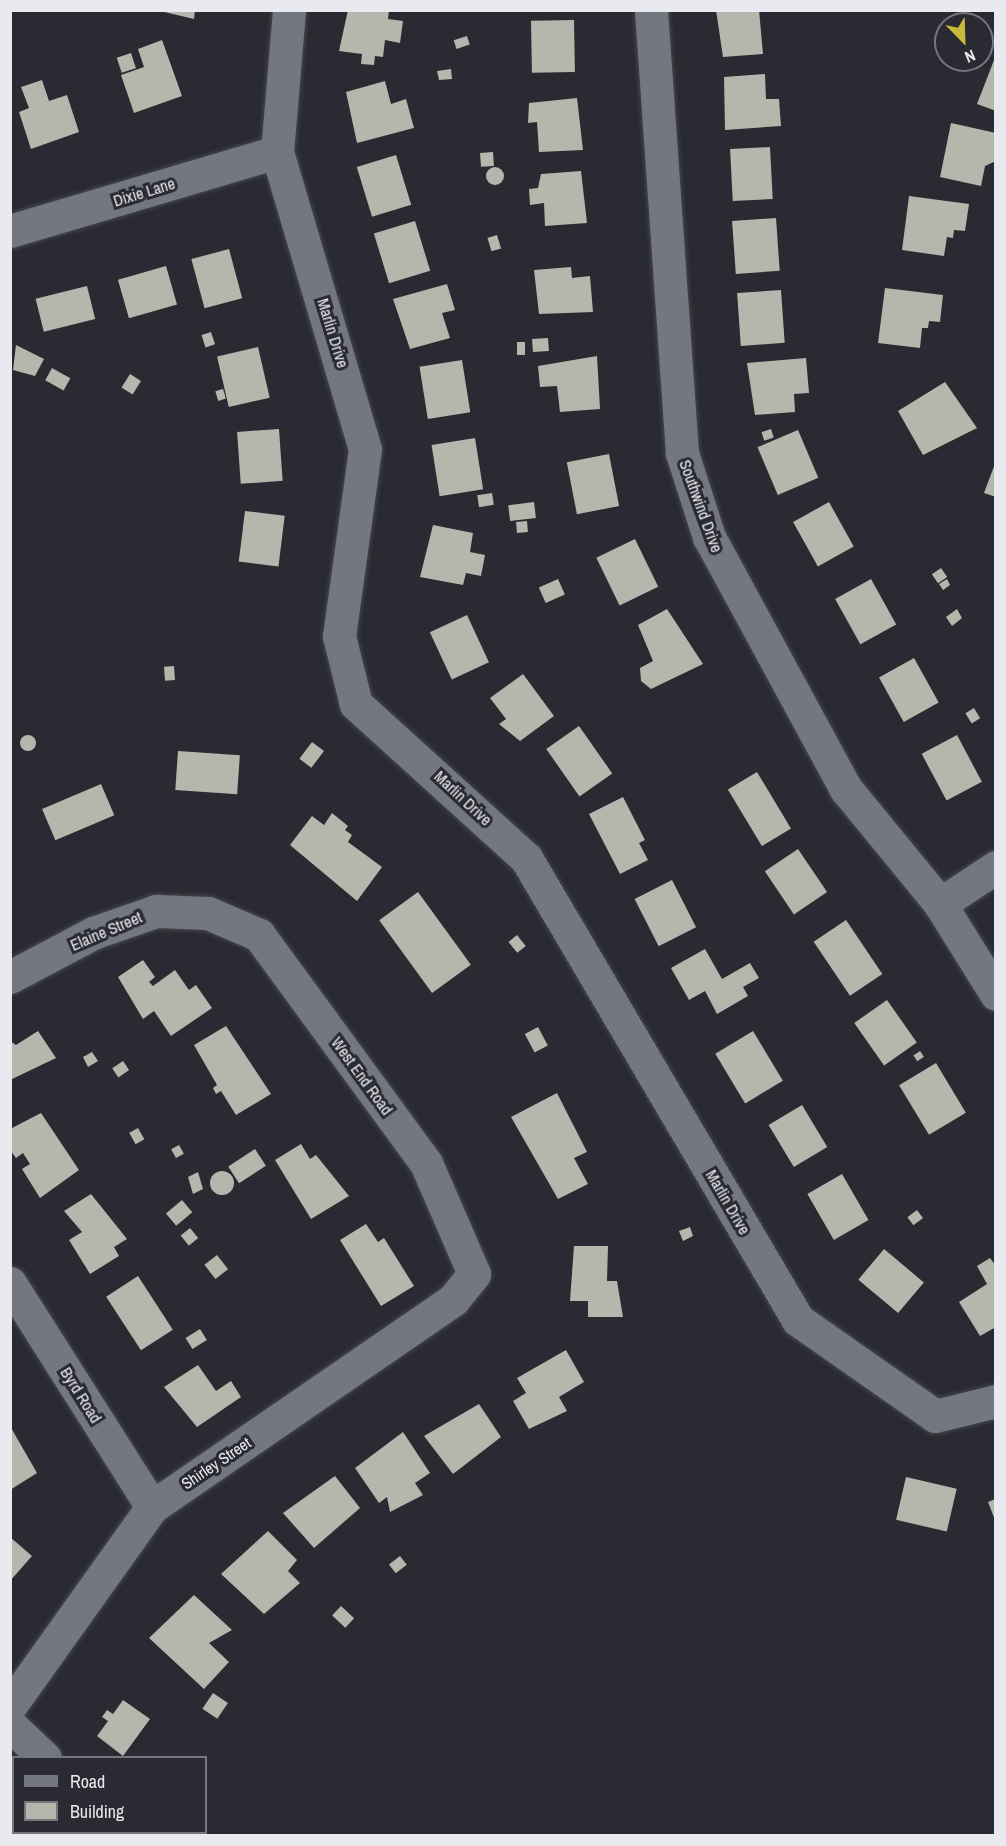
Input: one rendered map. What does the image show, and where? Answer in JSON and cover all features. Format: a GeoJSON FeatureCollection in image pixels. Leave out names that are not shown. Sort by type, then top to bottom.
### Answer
{"type":"FeatureCollection","features":[{"type":"Feature","properties":{"kind":"street","name":"Marlin Drive"},"geometry":{"type":"LineString","coordinates":[[289,10],[277,152],[365,449],[339,636],[356,704],[526,858],[798,1320],[935,1416],[996,1401]]}},
{"type":"Feature","properties":{"kind":"street","name":"Southwind Drive"},"geometry":{"type":"LineString","coordinates":[[651,10],[682,453],[709,537],[846,789],[940,904],[996,994]]}},
{"type":"Feature","properties":{"kind":"street","name":"Dixie Lane"},"geometry":{"type":"LineString","coordinates":[[10,231],[277,152]]}},
{"type":"Feature","properties":{"kind":"street"},"geometry":{"type":"LineString","coordinates":[[940,904],[996,867]]}},
{"type":"Feature","properties":{"kind":"street","name":"Elaine Street"},"geometry":{"type":"LineString","coordinates":[[10,977],[93,933],[156,911],[208,913]]}},
{"type":"Feature","properties":{"kind":"street","name":"West End Road"},"geometry":{"type":"LineString","coordinates":[[208,913],[259,934],[426,1162],[474,1274]]}},
{"type":"Feature","properties":{"kind":"street","name":"Shirley Street"},"geometry":{"type":"LineString","coordinates":[[10,1706],[152,1507],[453,1300],[474,1274]]}},
{"type":"Feature","properties":{"kind":"street","name":"Byrd Road"},"geometry":{"type":"LineString","coordinates":[[10,1283],[152,1507]]}},
{"type":"Feature","properties":{"kind":"street"},"geometry":{"type":"LineString","coordinates":[[10,1725],[43,1756]]}},
{"type":"Feature","properties":{"kind":"building"},"geometry":{"type":"Polygon","coordinates":[[[156,10],[195,10],[194,19],[156,10]]]}},
{"type":"Feature","properties":{"kind":"building"},"geometry":{"type":"Polygon","coordinates":[[[348,10],[389,10],[388,19],[403,21],[400,43],[385,40],[383,57],[375,56],[374,65],[361,64],[362,54],[339,51],[348,10]]]}},
{"type":"Feature","properties":{"kind":"building"},"geometry":{"type":"Polygon","coordinates":[[[716,10],[759,10],[763,54],[723,57],[716,10]]]}},
{"type":"Feature","properties":{"kind":"building"},"geometry":{"type":"Polygon","coordinates":[[[574,20],[575,72],[532,73],[531,21],[574,20]]]}},
{"type":"Feature","properties":{"kind":"building"},"geometry":{"type":"Polygon","coordinates":[[[467,36],[470,45],[456,49],[454,40],[467,36]]]}},
{"type":"Feature","properties":{"kind":"building"},"geometry":{"type":"Polygon","coordinates":[[[162,40],[182,96],[134,113],[121,75],[144,67],[138,49],[162,40]]]}},
{"type":"Feature","properties":{"kind":"building"},"geometry":{"type":"Polygon","coordinates":[[[131,53],[136,68],[122,73],[117,58],[131,53]]]}},
{"type":"Feature","properties":{"kind":"building"},"geometry":{"type":"Polygon","coordinates":[[[996,55],[996,111],[977,104],[989,72],[994,72],[996,55]]]}},
{"type":"Feature","properties":{"kind":"building"},"geometry":{"type":"Polygon","coordinates":[[[451,69],[452,79],[439,80],[437,71],[451,69]]]}},
{"type":"Feature","properties":{"kind":"building"},"geometry":{"type":"Polygon","coordinates":[[[765,74],[766,99],[779,99],[781,126],[725,130],[724,77],[765,74]]]}},
{"type":"Feature","properties":{"kind":"building"},"geometry":{"type":"Polygon","coordinates":[[[42,80],[49,101],[67,95],[79,132],[31,149],[19,112],[29,108],[21,87],[42,80]]]}},
{"type":"Feature","properties":{"kind":"building"},"geometry":{"type":"Polygon","coordinates":[[[385,81],[391,104],[406,99],[414,128],[357,143],[346,92],[385,81]]]}},
{"type":"Feature","properties":{"kind":"building"},"geometry":{"type":"Polygon","coordinates":[[[577,98],[583,150],[539,152],[537,122],[528,123],[529,103],[577,98]]]}},
{"type":"Feature","properties":{"kind":"building"},"geometry":{"type":"Polygon","coordinates":[[[951,123],[996,133],[996,161],[985,166],[981,186],[940,177],[951,123]]]}},
{"type":"Feature","properties":{"kind":"building"},"geometry":{"type":"Polygon","coordinates":[[[770,147],[773,199],[733,201],[730,149],[770,147]]]}},
{"type":"Feature","properties":{"kind":"building"},"geometry":{"type":"Polygon","coordinates":[[[493,152],[494,166],[481,167],[480,153],[493,152]]]}},
{"type":"Feature","properties":{"kind":"building"},"geometry":{"type":"Polygon","coordinates":[[[396,155],[411,205],[372,217],[357,167],[396,155]]]}},
{"type":"Feature","properties":{"kind":"building"},"geometry":{"type":"Polygon","coordinates":[[[495,167],[501,170],[504,176],[501,182],[495,185],[489,182],[486,176],[489,170],[495,167]]]}},
{"type":"Feature","properties":{"kind":"building"},"geometry":{"type":"Polygon","coordinates":[[[581,171],[587,223],[545,226],[544,203],[530,205],[529,189],[538,188],[541,174],[581,171]]]}},
{"type":"Feature","properties":{"kind":"building"},"geometry":{"type":"Polygon","coordinates":[[[909,196],[969,204],[965,231],[954,230],[953,238],[947,237],[944,256],[902,250],[909,196]]]}},
{"type":"Feature","properties":{"kind":"building"},"geometry":{"type":"Polygon","coordinates":[[[776,218],[780,271],[736,274],[732,221],[776,218]]]}},
{"type":"Feature","properties":{"kind":"building"},"geometry":{"type":"Polygon","coordinates":[[[415,221],[430,271],[389,283],[374,234],[415,221]]]}},
{"type":"Feature","properties":{"kind":"building"},"geometry":{"type":"Polygon","coordinates":[[[497,235],[501,248],[492,251],[487,238],[497,235]]]}},
{"type":"Feature","properties":{"kind":"building"},"geometry":{"type":"Polygon","coordinates":[[[229,249],[242,298],[205,308],[191,259],[229,249]]]}},
{"type":"Feature","properties":{"kind":"building"},"geometry":{"type":"Polygon","coordinates":[[[166,266],[177,304],[129,318],[118,280],[166,266]]]}},
{"type":"Feature","properties":{"kind":"building"},"geometry":{"type":"Polygon","coordinates":[[[571,267],[572,278],[590,276],[593,312],[539,314],[534,270],[571,267]]]}},
{"type":"Feature","properties":{"kind":"building"},"geometry":{"type":"Polygon","coordinates":[[[447,284],[455,310],[442,313],[450,338],[410,349],[393,299],[447,284]]]}},
{"type":"Feature","properties":{"kind":"building"},"geometry":{"type":"Polygon","coordinates":[[[87,286],[95,319],[44,332],[36,299],[87,286]]]}},
{"type":"Feature","properties":{"kind":"building"},"geometry":{"type":"Polygon","coordinates":[[[885,288],[943,295],[940,322],[929,321],[928,328],[922,328],[920,348],[878,343],[885,288]]]}},
{"type":"Feature","properties":{"kind":"building"},"geometry":{"type":"Polygon","coordinates":[[[781,290],[785,343],[741,346],[737,293],[781,290]]]}},
{"type":"Feature","properties":{"kind":"building"},"geometry":{"type":"Polygon","coordinates":[[[211,332],[215,344],[206,347],[201,335],[211,332]]]}},
{"type":"Feature","properties":{"kind":"building"},"geometry":{"type":"Polygon","coordinates":[[[548,338],[549,351],[533,352],[532,339],[548,338]]]}},
{"type":"Feature","properties":{"kind":"building"},"geometry":{"type":"Polygon","coordinates":[[[517,342],[525,342],[525,355],[517,355],[517,342]]]}},
{"type":"Feature","properties":{"kind":"building"},"geometry":{"type":"Polygon","coordinates":[[[16,345],[44,359],[35,376],[13,370],[16,345]]]}},
{"type":"Feature","properties":{"kind":"building"},"geometry":{"type":"Polygon","coordinates":[[[258,347],[270,398],[229,407],[217,356],[258,347]]]}},
{"type":"Feature","properties":{"kind":"building"},"geometry":{"type":"Polygon","coordinates":[[[597,356],[600,409],[560,412],[557,386],[540,387],[538,366],[597,356]]]}},
{"type":"Feature","properties":{"kind":"building"},"geometry":{"type":"Polygon","coordinates":[[[806,358],[809,393],[794,394],[795,412],[755,415],[747,363],[806,358]]]}},
{"type":"Feature","properties":{"kind":"building"},"geometry":{"type":"Polygon","coordinates":[[[462,360],[470,412],[428,419],[420,367],[462,360]]]}},
{"type":"Feature","properties":{"kind":"building"},"geometry":{"type":"Polygon","coordinates":[[[52,368],[70,378],[64,390],[45,380],[52,368]]]}},
{"type":"Feature","properties":{"kind":"building"},"geometry":{"type":"Polygon","coordinates":[[[130,374],[141,381],[133,394],[122,388],[130,374]]]}},
{"type":"Feature","properties":{"kind":"building"},"geometry":{"type":"Polygon","coordinates":[[[945,382],[977,428],[923,455],[898,411],[945,382]]]}},
{"type":"Feature","properties":{"kind":"building"},"geometry":{"type":"Polygon","coordinates":[[[223,389],[226,399],[218,401],[215,391],[223,389]]]}},
{"type":"Feature","properties":{"kind":"building"},"geometry":{"type":"Polygon","coordinates":[[[279,429],[283,481],[241,484],[237,432],[279,429]]]}},
{"type":"Feature","properties":{"kind":"building"},"geometry":{"type":"Polygon","coordinates":[[[771,429],[774,438],[764,441],[761,432],[771,429]]]}},
{"type":"Feature","properties":{"kind":"building"},"geometry":{"type":"Polygon","coordinates":[[[798,430],[818,478],[778,495],[757,447],[798,430]]]}},
{"type":"Feature","properties":{"kind":"building"},"geometry":{"type":"Polygon","coordinates":[[[475,438],[483,489],[440,496],[432,445],[475,438]]]}},
{"type":"Feature","properties":{"kind":"building"},"geometry":{"type":"Polygon","coordinates":[[[609,454],[619,506],[577,514],[567,462],[609,454]]]}},
{"type":"Feature","properties":{"kind":"building"},"geometry":{"type":"Polygon","coordinates":[[[996,461],[996,497],[984,493],[996,461]]]}},
{"type":"Feature","properties":{"kind":"building"},"geometry":{"type":"Polygon","coordinates":[[[492,493],[494,505],[479,507],[477,495],[492,493]]]}},
{"type":"Feature","properties":{"kind":"building"},"geometry":{"type":"Polygon","coordinates":[[[534,502],[536,518],[510,521],[508,505],[534,502]]]}},
{"type":"Feature","properties":{"kind":"building"},"geometry":{"type":"Polygon","coordinates":[[[829,502],[854,547],[818,566],[793,522],[829,502]]]}},
{"type":"Feature","properties":{"kind":"building"},"geometry":{"type":"Polygon","coordinates":[[[245,511],[285,516],[278,566],[239,562],[245,511]]]}},
{"type":"Feature","properties":{"kind":"building"},"geometry":{"type":"Polygon","coordinates":[[[527,521],[528,532],[517,533],[516,522],[527,521]]]}},
{"type":"Feature","properties":{"kind":"building"},"geometry":{"type":"Polygon","coordinates":[[[433,525],[473,533],[470,552],[485,555],[481,576],[466,573],[463,585],[420,577],[433,525]]]}},
{"type":"Feature","properties":{"kind":"building"},"geometry":{"type":"Polygon","coordinates":[[[635,539],[658,587],[620,605],[596,558],[635,539]]]}},
{"type":"Feature","properties":{"kind":"building"},"geometry":{"type":"Polygon","coordinates":[[[941,568],[947,577],[938,583],[932,574],[941,568]]]}},
{"type":"Feature","properties":{"kind":"building"},"geometry":{"type":"Polygon","coordinates":[[[558,579],[565,595],[546,603],[539,588],[558,579]]]}},
{"type":"Feature","properties":{"kind":"building"},"geometry":{"type":"Polygon","coordinates":[[[871,579],[896,624],[860,644],[835,599],[871,579]]]}},
{"type":"Feature","properties":{"kind":"building"},"geometry":{"type":"Polygon","coordinates":[[[947,579],[950,585],[943,590],[939,584],[947,579]]]}},
{"type":"Feature","properties":{"kind":"building"},"geometry":{"type":"Polygon","coordinates":[[[667,609],[703,664],[651,689],[641,681],[640,668],[653,661],[638,625],[667,609]]]}},
{"type":"Feature","properties":{"kind":"building"},"geometry":{"type":"Polygon","coordinates":[[[957,609],[962,618],[952,626],[946,617],[957,609]]]}},
{"type":"Feature","properties":{"kind":"building"},"geometry":{"type":"Polygon","coordinates":[[[467,615],[489,662],[452,679],[430,632],[467,615]]]}},
{"type":"Feature","properties":{"kind":"building"},"geometry":{"type":"Polygon","coordinates":[[[914,658],[939,703],[904,722],[879,677],[914,658]]]}},
{"type":"Feature","properties":{"kind":"building"},"geometry":{"type":"Polygon","coordinates":[[[174,666],[175,680],[165,681],[164,667],[174,666]]]}},
{"type":"Feature","properties":{"kind":"building"},"geometry":{"type":"Polygon","coordinates":[[[523,674],[554,716],[520,741],[499,724],[506,719],[490,698],[523,674]]]}},
{"type":"Feature","properties":{"kind":"building"},"geometry":{"type":"Polygon","coordinates":[[[974,708],[980,718],[972,723],[965,713],[974,708]]]}},
{"type":"Feature","properties":{"kind":"building"},"geometry":{"type":"Polygon","coordinates":[[[579,726],[612,774],[580,796],[546,749],[579,726]]]}},
{"type":"Feature","properties":{"kind":"building"},"geometry":{"type":"Polygon","coordinates":[[[25,735],[31,735],[36,743],[34,749],[25,751],[20,746],[20,740],[25,735]]]}},
{"type":"Feature","properties":{"kind":"building"},"geometry":{"type":"Polygon","coordinates":[[[957,735],[982,782],[947,801],[922,754],[957,735]]]}},
{"type":"Feature","properties":{"kind":"building"},"geometry":{"type":"Polygon","coordinates":[[[312,742],[324,751],[311,768],[299,759],[312,742]]]}},
{"type":"Feature","properties":{"kind":"building"},"geometry":{"type":"Polygon","coordinates":[[[178,751],[240,755],[237,794],[175,790],[178,751]]]}},
{"type":"Feature","properties":{"kind":"building"},"geometry":{"type":"Polygon","coordinates":[[[757,772],[791,829],[762,846],[728,790],[757,772]]]}},
{"type":"Feature","properties":{"kind":"building"},"geometry":{"type":"Polygon","coordinates":[[[101,784],[114,815],[55,840],[42,809],[101,784]]]}},
{"type":"Feature","properties":{"kind":"building"},"geometry":{"type":"Polygon","coordinates":[[[623,797],[645,840],[639,843],[648,860],[620,874],[589,814],[623,797]]]}},
{"type":"Feature","properties":{"kind":"building"},"geometry":{"type":"Polygon","coordinates":[[[332,813],[348,826],[345,830],[352,835],[348,842],[382,867],[357,901],[290,845],[312,816],[324,825],[332,813]]]}},
{"type":"Feature","properties":{"kind":"building"},"geometry":{"type":"Polygon","coordinates":[[[798,849],[827,892],[794,914],[765,871],[798,849]]]}},
{"type":"Feature","properties":{"kind":"building"},"geometry":{"type":"Polygon","coordinates":[[[672,880],[696,927],[659,946],[635,899],[672,880]]]}},
{"type":"Feature","properties":{"kind":"building"},"geometry":{"type":"Polygon","coordinates":[[[418,892],[471,965],[432,993],[379,920],[418,892]]]}},
{"type":"Feature","properties":{"kind":"building"},"geometry":{"type":"Polygon","coordinates":[[[846,920],[882,974],[850,996],[814,942],[846,920]]]}},
{"type":"Feature","properties":{"kind":"building"},"geometry":{"type":"Polygon","coordinates":[[[517,935],[526,946],[517,953],[508,942],[517,935]]]}},
{"type":"Feature","properties":{"kind":"building"},"geometry":{"type":"Polygon","coordinates":[[[705,949],[722,979],[750,963],[759,978],[743,987],[748,996],[717,1014],[705,991],[689,1000],[671,968],[705,949]]]}},
{"type":"Feature","properties":{"kind":"building"},"geometry":{"type":"Polygon","coordinates":[[[143,960],[155,977],[149,982],[153,986],[175,970],[189,990],[196,985],[212,1008],[171,1036],[154,1011],[143,1019],[118,977],[143,960]]]}},
{"type":"Feature","properties":{"kind":"building"},"geometry":{"type":"Polygon","coordinates":[[[887,1000],[917,1043],[884,1066],[854,1023],[887,1000]]]}},
{"type":"Feature","properties":{"kind":"building"},"geometry":{"type":"Polygon","coordinates":[[[226,1026],[271,1094],[236,1115],[221,1091],[216,1094],[213,1088],[217,1085],[194,1045],[226,1026]]]}},
{"type":"Feature","properties":{"kind":"building"},"geometry":{"type":"Polygon","coordinates":[[[538,1027],[548,1046],[535,1053],[525,1034],[538,1027]]]}},
{"type":"Feature","properties":{"kind":"building"},"geometry":{"type":"Polygon","coordinates":[[[38,1031],[56,1058],[10,1080],[10,1041],[16,1045],[38,1031]]]}},
{"type":"Feature","properties":{"kind":"building"},"geometry":{"type":"Polygon","coordinates":[[[753,1031],[783,1081],[745,1103],[715,1054],[753,1031]]]}},
{"type":"Feature","properties":{"kind":"building"},"geometry":{"type":"Polygon","coordinates":[[[920,1051],[924,1057],[917,1061],[913,1055],[920,1051]]]}},
{"type":"Feature","properties":{"kind":"building"},"geometry":{"type":"Polygon","coordinates":[[[92,1052],[98,1061],[88,1067],[83,1057],[92,1052]]]}},
{"type":"Feature","properties":{"kind":"building"},"geometry":{"type":"Polygon","coordinates":[[[123,1061],[129,1070],[118,1077],[112,1068],[123,1061]]]}},
{"type":"Feature","properties":{"kind":"building"},"geometry":{"type":"Polygon","coordinates":[[[936,1063],[966,1113],[929,1135],[899,1085],[936,1063]]]}},
{"type":"Feature","properties":{"kind":"building"},"geometry":{"type":"Polygon","coordinates":[[[557,1093],[587,1152],[574,1158],[588,1184],[558,1199],[511,1117],[557,1093]]]}},
{"type":"Feature","properties":{"kind":"building"},"geometry":{"type":"Polygon","coordinates":[[[802,1105],[827,1147],[794,1167],[769,1125],[802,1105]]]}},
{"type":"Feature","properties":{"kind":"building"},"geometry":{"type":"Polygon","coordinates":[[[41,1113],[79,1170],[40,1198],[22,1169],[30,1164],[23,1153],[16,1158],[10,1150],[10,1129],[41,1113]]]}},
{"type":"Feature","properties":{"kind":"building"},"geometry":{"type":"Polygon","coordinates":[[[138,1128],[144,1139],[136,1144],[129,1133],[138,1128]]]}},
{"type":"Feature","properties":{"kind":"building"},"geometry":{"type":"Polygon","coordinates":[[[301,1144],[310,1159],[316,1155],[349,1196],[311,1219],[275,1160],[301,1144]]]}},
{"type":"Feature","properties":{"kind":"building"},"geometry":{"type":"Polygon","coordinates":[[[179,1145],[184,1154],[176,1158],[171,1149],[179,1145]]]}},
{"type":"Feature","properties":{"kind":"building"},"geometry":{"type":"Polygon","coordinates":[[[255,1149],[266,1166],[239,1183],[228,1166],[255,1149]]]}},
{"type":"Feature","properties":{"kind":"building"},"geometry":{"type":"Polygon","coordinates":[[[222,1171],[231,1174],[234,1183],[231,1192],[222,1195],[213,1192],[210,1183],[213,1174],[222,1171]]]}},
{"type":"Feature","properties":{"kind":"building"},"geometry":{"type":"Polygon","coordinates":[[[198,1172],[203,1189],[193,1194],[188,1177],[198,1172]]]}},
{"type":"Feature","properties":{"kind":"building"},"geometry":{"type":"Polygon","coordinates":[[[842,1174],[868,1220],[834,1240],[807,1194],[842,1174]]]}},
{"type":"Feature","properties":{"kind":"building"},"geometry":{"type":"Polygon","coordinates":[[[91,1194],[127,1239],[114,1247],[119,1256],[90,1274],[69,1240],[82,1232],[64,1211],[91,1194]]]}},
{"type":"Feature","properties":{"kind":"building"},"geometry":{"type":"Polygon","coordinates":[[[182,1200],[192,1212],[176,1226],[166,1213],[182,1200]]]}},
{"type":"Feature","properties":{"kind":"building"},"geometry":{"type":"Polygon","coordinates":[[[917,1210],[923,1218],[913,1225],[907,1217],[917,1210]]]}},
{"type":"Feature","properties":{"kind":"building"},"geometry":{"type":"Polygon","coordinates":[[[366,1224],[378,1242],[384,1238],[414,1286],[381,1306],[340,1240],[366,1224]]]}},
{"type":"Feature","properties":{"kind":"building"},"geometry":{"type":"Polygon","coordinates":[[[690,1227],[693,1236],[683,1241],[679,1231],[690,1227]]]}},
{"type":"Feature","properties":{"kind":"building"},"geometry":{"type":"Polygon","coordinates":[[[190,1228],[198,1238],[189,1246],[181,1236],[190,1228]]]}},
{"type":"Feature","properties":{"kind":"building"},"geometry":{"type":"Polygon","coordinates":[[[574,1246],[608,1246],[607,1281],[617,1281],[623,1317],[588,1317],[588,1301],[570,1301],[574,1246]]]}},
{"type":"Feature","properties":{"kind":"building"},"geometry":{"type":"Polygon","coordinates":[[[884,1249],[924,1282],[898,1313],[858,1280],[884,1249]]]}},
{"type":"Feature","properties":{"kind":"building"},"geometry":{"type":"Polygon","coordinates":[[[217,1255],[228,1269],[215,1279],[204,1265],[217,1255]]]}},
{"type":"Feature","properties":{"kind":"building"},"geometry":{"type":"Polygon","coordinates":[[[990,1258],[996,1266],[996,1327],[980,1336],[959,1302],[987,1284],[977,1266],[990,1258]]]}},
{"type":"Feature","properties":{"kind":"building"},"geometry":{"type":"Polygon","coordinates":[[[138,1276],[173,1330],[141,1350],[106,1297],[138,1276]]]}},
{"type":"Feature","properties":{"kind":"building"},"geometry":{"type":"Polygon","coordinates":[[[200,1329],[207,1340],[192,1349],[186,1338],[200,1329]]]}},
{"type":"Feature","properties":{"kind":"building"},"geometry":{"type":"Polygon","coordinates":[[[566,1350],[584,1382],[559,1397],[567,1411],[529,1429],[513,1401],[526,1393],[517,1378],[566,1350]]]}},
{"type":"Feature","properties":{"kind":"building"},"geometry":{"type":"Polygon","coordinates":[[[198,1365],[216,1391],[231,1381],[241,1397],[197,1427],[164,1387],[198,1365]]]}},
{"type":"Feature","properties":{"kind":"building"},"geometry":{"type":"Polygon","coordinates":[[[479,1404],[501,1437],[453,1474],[424,1436],[479,1404]]]}},
{"type":"Feature","properties":{"kind":"building"},"geometry":{"type":"Polygon","coordinates":[[[10,1426],[37,1473],[10,1490],[10,1426]]]}},
{"type":"Feature","properties":{"kind":"building"},"geometry":{"type":"Polygon","coordinates":[[[403,1432],[430,1473],[415,1483],[423,1495],[390,1512],[387,1497],[379,1503],[355,1468],[403,1432]]]}},
{"type":"Feature","properties":{"kind":"building"},"geometry":{"type":"Polygon","coordinates":[[[335,1476],[360,1508],[314,1548],[283,1513],[335,1476]]]}},
{"type":"Feature","properties":{"kind":"building"},"geometry":{"type":"Polygon","coordinates":[[[906,1477],[957,1489],[947,1532],[896,1520],[906,1477]]]}},
{"type":"Feature","properties":{"kind":"building"},"geometry":{"type":"Polygon","coordinates":[[[995,1499],[995,1520],[988,1502],[995,1499]]]}},
{"type":"Feature","properties":{"kind":"building"},"geometry":{"type":"Polygon","coordinates":[[[268,1531],[297,1560],[288,1571],[300,1583],[264,1614],[221,1574],[268,1531]]]}},
{"type":"Feature","properties":{"kind":"building"},"geometry":{"type":"Polygon","coordinates":[[[10,1537],[32,1556],[10,1581],[10,1537]]]}},
{"type":"Feature","properties":{"kind":"building"},"geometry":{"type":"Polygon","coordinates":[[[400,1556],[407,1565],[396,1573],[389,1565],[400,1556]]]}},
{"type":"Feature","properties":{"kind":"building"},"geometry":{"type":"Polygon","coordinates":[[[194,1595],[232,1630],[209,1643],[229,1662],[204,1689],[149,1638],[194,1595]]]}},
{"type":"Feature","properties":{"kind":"building"},"geometry":{"type":"Polygon","coordinates":[[[341,1606],[354,1618],[345,1628],[332,1616],[341,1606]]]}},
{"type":"Feature","properties":{"kind":"building"},"geometry":{"type":"Polygon","coordinates":[[[213,1693],[228,1703],[217,1719],[202,1709],[213,1693]]]}},
{"type":"Feature","properties":{"kind":"building"},"geometry":{"type":"Polygon","coordinates":[[[123,1700],[150,1719],[123,1756],[97,1736],[108,1721],[102,1717],[107,1710],[113,1714],[123,1700]]]}},
{"type":"Feature","properties":{"kind":"building"},"geometry":{"type":"Polygon","coordinates":[[[12,1832],[48,1836],[10,1836],[12,1832]]]}}]}
